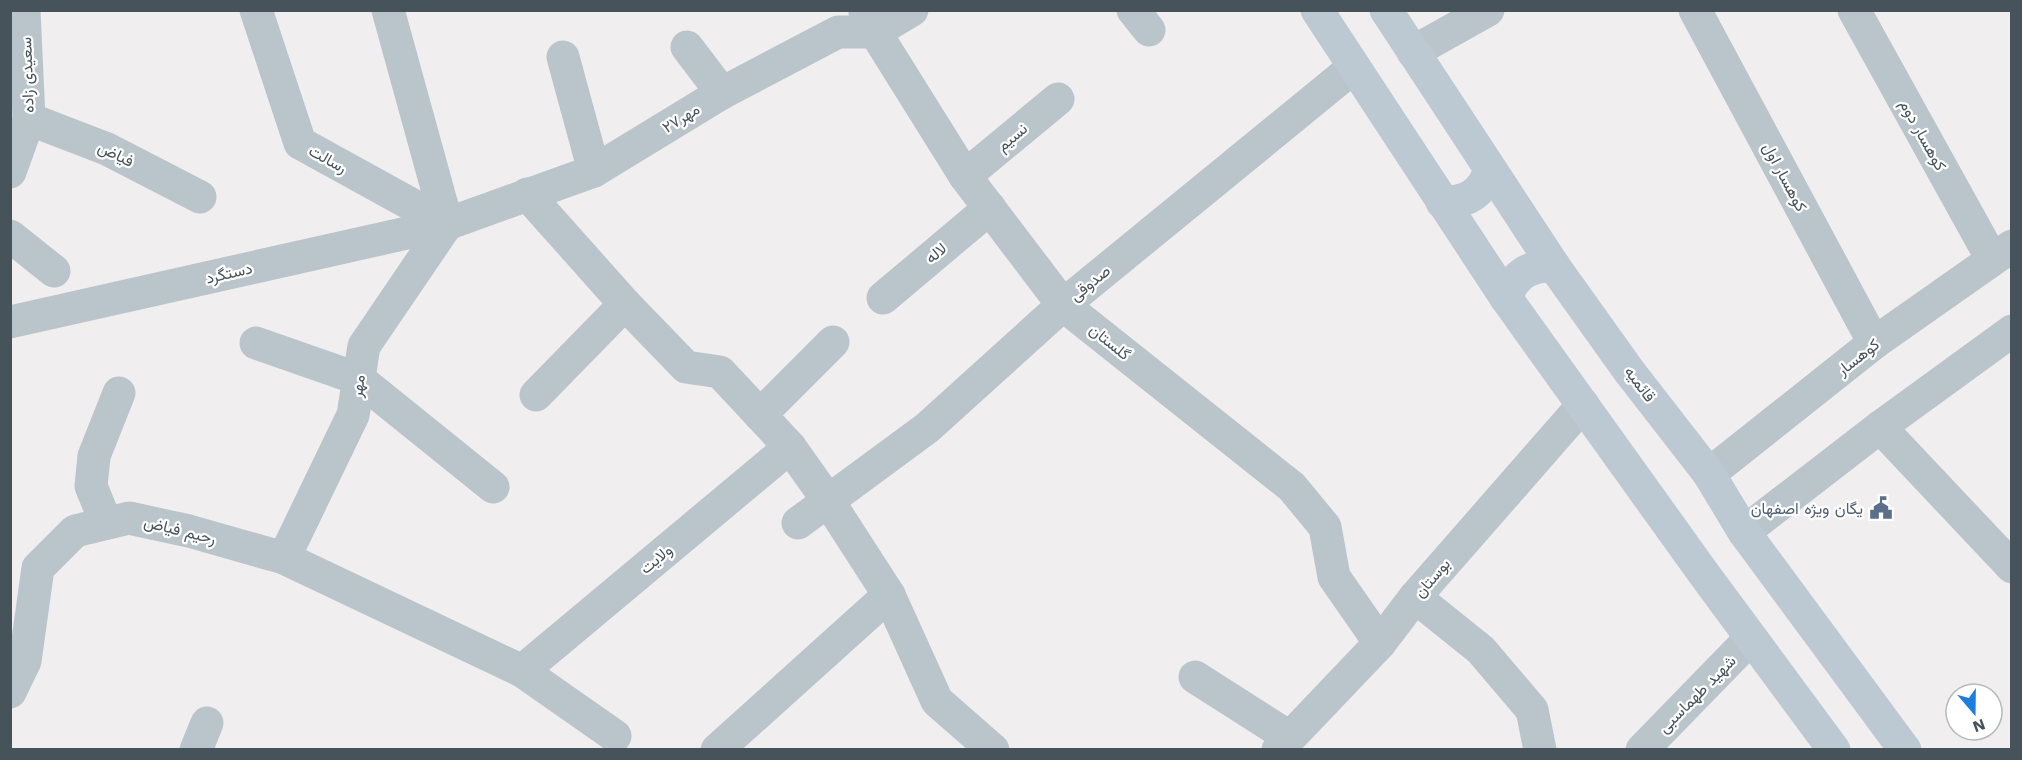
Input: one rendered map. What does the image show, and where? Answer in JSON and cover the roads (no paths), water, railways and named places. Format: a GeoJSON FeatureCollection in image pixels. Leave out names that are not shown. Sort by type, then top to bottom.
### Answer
{"type":"FeatureCollection","features":[{"type":"Feature","properties":{"kind":"main road"},"geometry":{"type":"LineString","coordinates":[[1317,10],[1506,298],[1834,750]]}},
{"type":"Feature","properties":{"kind":"main road","name":"قائمیه"},"geometry":{"type":"LineString","coordinates":[[1386,10],[1554,266],[1629,371],[1709,474],[1744,532],[1905,750]]}},
{"type":"Feature","properties":{"kind":"main road"},"geometry":{"type":"LineString","coordinates":[[1442,202],[1454,203],[1467,200],[1478,192],[1490,170]]}},
{"type":"Feature","properties":{"kind":"main road"},"geometry":{"type":"LineString","coordinates":[[1506,298],[1510,286],[1528,269],[1541,265],[1554,266]]}},
{"type":"Feature","properties":{"kind":"street","name":"سعیدی زاده"},"geometry":{"type":"LineString","coordinates":[[10,172],[29,119],[24,10]]}},
{"type":"Feature","properties":{"kind":"street","name":"رسالت"},"geometry":{"type":"LineString","coordinates":[[256,10],[300,143],[447,224]]}},
{"type":"Feature","properties":{"kind":"street"},"geometry":{"type":"LineString","coordinates":[[388,10],[447,224]]}},
{"type":"Feature","properties":{"kind":"street"},"geometry":{"type":"LineString","coordinates":[[869,21],[912,10]]}},
{"type":"Feature","properties":{"kind":"street"},"geometry":{"type":"LineString","coordinates":[[1413,52],[1488,10]]}},
{"type":"Feature","properties":{"kind":"street","name":"کوهسار اول"},"geometry":{"type":"LineString","coordinates":[[1695,10],[1874,343]]}},
{"type":"Feature","properties":{"kind":"street","name":"کوهسار دوم"},"geometry":{"type":"LineString","coordinates":[[1854,10],[2002,252]]}},
{"type":"Feature","properties":{"kind":"street","name":"مهر۲۷"},"geometry":{"type":"LineString","coordinates":[[447,224],[594,171],[722,93],[838,32],[869,21]]}},
{"type":"Feature","properties":{"kind":"street","name":"گلستان"},"geometry":{"type":"LineString","coordinates":[[869,21],[965,176],[1063,305],[1292,487],[1325,527],[1334,577],[1380,643]]}},
{"type":"Feature","properties":{"kind":"street"},"geometry":{"type":"LineString","coordinates":[[687,47],[722,93]]}},
{"type":"Feature","properties":{"kind":"street"},"geometry":{"type":"LineString","coordinates":[[563,57],[594,171]]}},
{"type":"Feature","properties":{"kind":"street","name":"صدوقی"},"geometry":{"type":"LineString","coordinates":[[798,523],[927,428],[1063,305],[1354,66]]}},
{"type":"Feature","properties":{"kind":"street","name":"نسیم"},"geometry":{"type":"LineString","coordinates":[[965,176],[1058,99]]}},
{"type":"Feature","properties":{"kind":"street","name":"فیاض"},"geometry":{"type":"LineString","coordinates":[[29,119],[107,149],[200,197]]}},
{"type":"Feature","properties":{"kind":"street"},"geometry":{"type":"LineString","coordinates":[[527,194],[625,304],[686,367],[720,372],[790,447],[829,502],[889,595],[937,701],[988,748]]}},
{"type":"Feature","properties":{"kind":"street","name":"لاله"},"geometry":{"type":"LineString","coordinates":[[883,298],[990,208]]}},
{"type":"Feature","properties":{"kind":"street","name":"دستگرد"},"geometry":{"type":"LineString","coordinates":[[10,322],[447,224]]}},
{"type":"Feature","properties":{"kind":"street","name":"مهر"},"geometry":{"type":"LineString","coordinates":[[284,558],[354,415],[364,346],[447,224]]}},
{"type":"Feature","properties":{"kind":"street"},"geometry":{"type":"LineString","coordinates":[[10,236],[54,271]]}},
{"type":"Feature","properties":{"kind":"street","name":"کوهسار"},"geometry":{"type":"LineString","coordinates":[[1709,474],[1874,343],[2002,252]]}},
{"type":"Feature","properties":{"kind":"street"},"geometry":{"type":"LineString","coordinates":[[537,395],[625,304]]}},
{"type":"Feature","properties":{"kind":"street"},"geometry":{"type":"LineString","coordinates":[[1744,532],[1880,427],[2012,331]]}},
{"type":"Feature","properties":{"kind":"street"},"geometry":{"type":"LineString","coordinates":[[760,415],[833,342]]}},
{"type":"Feature","properties":{"kind":"street"},"geometry":{"type":"LineString","coordinates":[[256,343],[359,379],[493,487]]}},
{"type":"Feature","properties":{"kind":"street"},"geometry":{"type":"LineString","coordinates":[[106,524],[91,486],[94,456],[119,393]]}},
{"type":"Feature","properties":{"kind":"street","name":"بوستان"},"geometry":{"type":"LineString","coordinates":[[1284,743],[1380,643],[1415,597],[1582,405]]}},
{"type":"Feature","properties":{"kind":"street"},"geometry":{"type":"LineString","coordinates":[[1880,427],[2012,567]]}},
{"type":"Feature","properties":{"kind":"street","name":"ولایت"},"geometry":{"type":"LineString","coordinates":[[522,671],[790,447]]}},
{"type":"Feature","properties":{"kind":"street","name":"رحیم فیاض"},"geometry":{"type":"LineString","coordinates":[[10,692],[25,661],[38,568],[75,531],[129,518],[189,531],[284,558]]}},
{"type":"Feature","properties":{"kind":"street"},"geometry":{"type":"LineString","coordinates":[[284,558],[522,671],[615,736]]}},
{"type":"Feature","properties":{"kind":"street"},"geometry":{"type":"LineString","coordinates":[[717,750],[889,595]]}},
{"type":"Feature","properties":{"kind":"street"},"geometry":{"type":"LineString","coordinates":[[1415,597],[1481,650],[1532,710],[1540,750]]}},
{"type":"Feature","properties":{"kind":"street","name":"شهید طهماسبی"},"geometry":{"type":"LineString","coordinates":[[1642,750],[1751,638]]}},
{"type":"Feature","properties":{"kind":"street"},"geometry":{"type":"LineString","coordinates":[[1195,677],[1284,743]]}},
{"type":"Feature","properties":{"kind":"place","name":"یگان ویژه اصفهان"},"geometry":{"type":"Point","coordinates":[1881,508]}}]}
